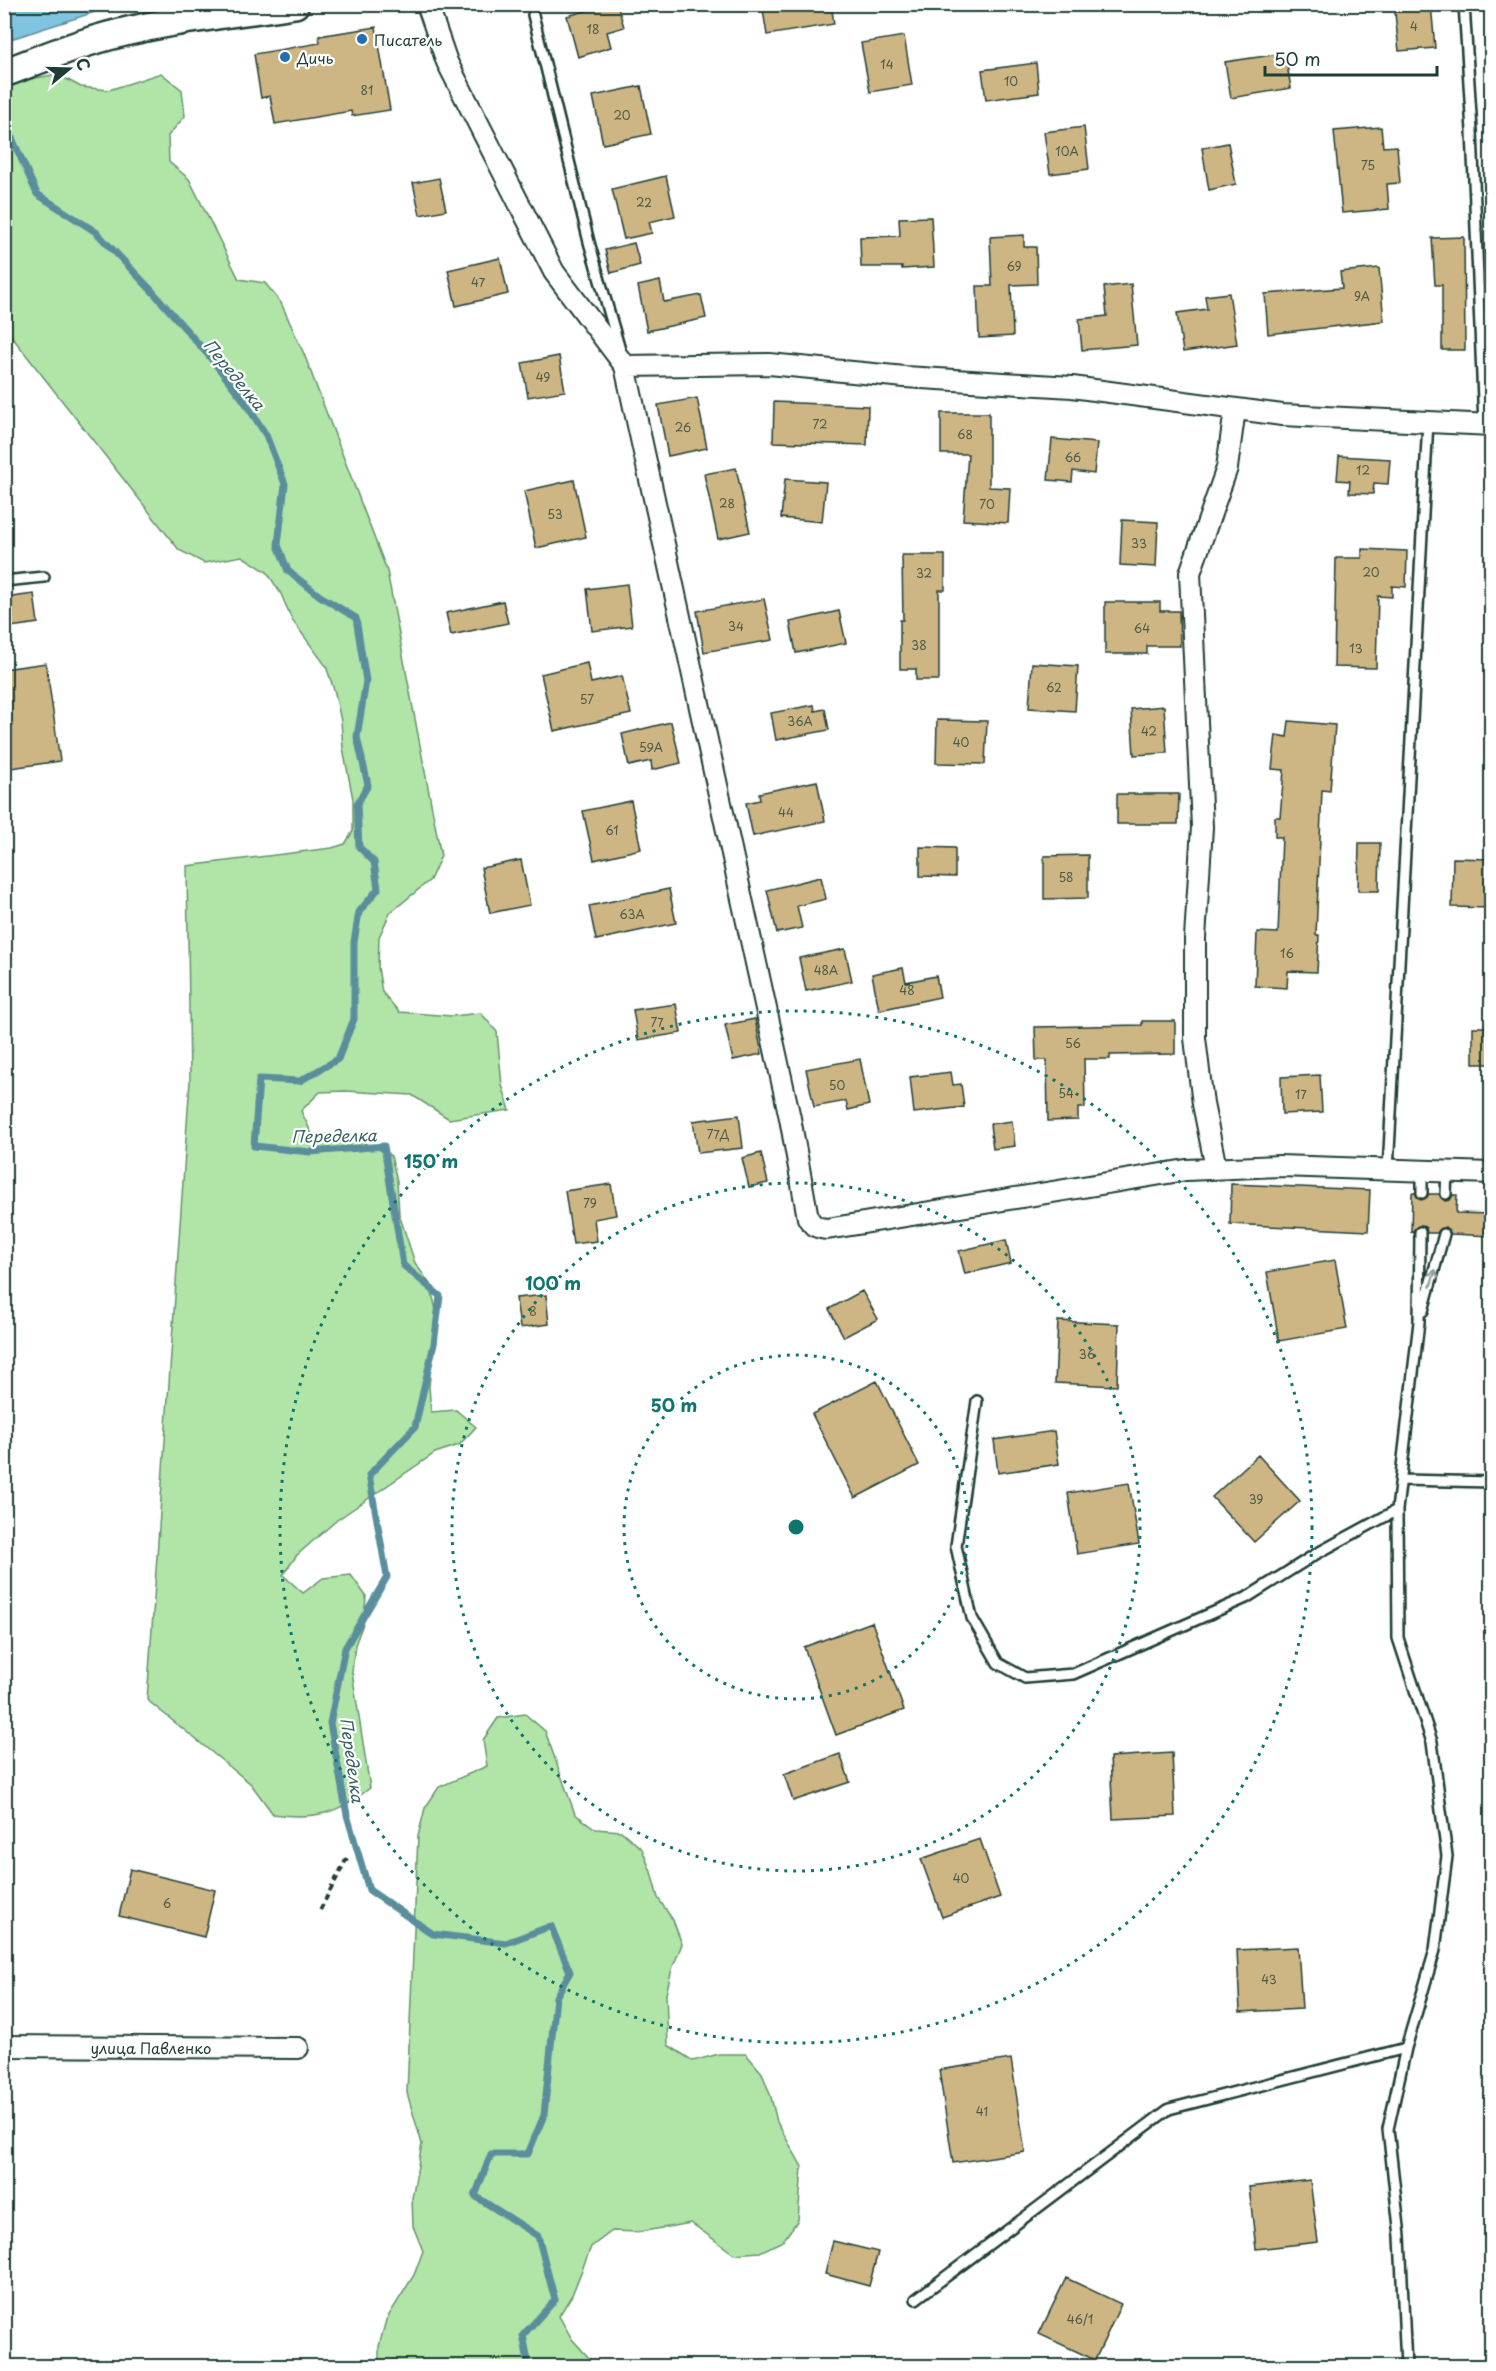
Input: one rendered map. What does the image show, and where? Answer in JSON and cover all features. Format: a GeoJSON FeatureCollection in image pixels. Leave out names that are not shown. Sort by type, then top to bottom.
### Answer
{"type":"FeatureCollection","features":[{"type":"Feature","properties":{"kind":"main road"},"geometry":{"type":"LineString","coordinates":[[4,73],[90,41],[139,29],[201,17],[295,4]]}},
{"type":"Feature","properties":{"kind":"street"},"geometry":{"type":"LineString","coordinates":[[427,4],[447,62],[554,272],[625,366],[788,1107],[808,1218],[812,1224],[817,1228],[827,1229],[1186,1170],[1279,1166],[1491,1173]]}},
{"type":"Feature","properties":{"kind":"street"},"geometry":{"type":"LineString","coordinates":[[625,366],[769,364],[905,377],[1072,387],[1282,415],[1488,425]]}},
{"type":"Feature","properties":{"kind":"street"},"geometry":{"type":"LineString","coordinates":[[1216,1168],[1203,1104],[1195,1038],[1195,938],[1202,827],[1190,573],[1227,468],[1235,408]]}},
{"type":"Feature","properties":{"kind":"street","name":"улица Павленко"},"geometry":{"type":"LineString","coordinates":[[4,2046],[298,2048]]}},
{"type":"Feature","properties":{"kind":"lane"},"geometry":{"type":"LineString","coordinates":[[1464,4],[1488,425]]}},
{"type":"Feature","properties":{"kind":"lane"},"geometry":{"type":"LineString","coordinates":[[532,15],[589,242],[625,366]]}},
{"type":"Feature","properties":{"kind":"lane"},"geometry":{"type":"LineString","coordinates":[[1388,1170],[1428,422]]}},
{"type":"Feature","properties":{"kind":"lane"},"geometry":{"type":"LineString","coordinates":[[4,581],[44,577]]}},
{"type":"Feature","properties":{"kind":"lane"},"geometry":{"type":"LineString","coordinates":[[1422,1171],[1422,1193]]}},
{"type":"Feature","properties":{"kind":"lane"},"geometry":{"type":"LineString","coordinates":[[1446,1194],[1447,1172]]}},
{"type":"Feature","properties":{"kind":"lane"},"geometry":{"type":"LineString","coordinates":[[1406,2367],[1400,2236],[1388,2129],[1406,2048],[1435,1950],[1447,1856],[1432,1742],[1398,1638],[1397,1510],[1419,1322],[1420,1233]]}},
{"type":"Feature","properties":{"kind":"lane"},"geometry":{"type":"LineString","coordinates":[[1419,1322],[1444,1234]]}},
{"type":"Feature","properties":{"kind":"lane"},"geometry":{"type":"LineString","coordinates":[[977,1401],[956,1546],[972,1617],[998,1663],[1025,1678],[1072,1674],[1246,1598],[1316,1554],[1397,1510]]}},
{"type":"Feature","properties":{"kind":"lane"},"geometry":{"type":"LineString","coordinates":[[1402,1480],[1491,1482]]}},
{"type":"Feature","properties":{"kind":"lane"},"geometry":{"type":"LineString","coordinates":[[916,2299],[1169,2109],[1406,2048]]}},
{"type":"Feature","properties":{"kind":"lane"},"geometry":{"type":"LineString","coordinates":[[4,2359],[10,2367]]}},
{"type":"Feature","properties":{"kind":"path"},"geometry":{"type":"LineString","coordinates":[[320,1910],[347,1858]]}},
{"type":"Feature","properties":{"kind":"green space"},"geometry":{"type":"Polygon","coordinates":[[[161,73],[182,90],[185,116],[168,136],[169,162],[189,179],[239,279],[265,283],[281,303],[304,354],[387,571],[441,856],[430,880],[390,913],[379,937],[378,967],[382,992],[399,1012],[452,1016],[481,1013],[497,1032],[502,1085],[510,1110],[449,1119],[412,1095],[345,1091],[320,1092],[301,1111],[312,1134],[353,1139],[391,1156],[397,1181],[399,1214],[415,1263],[430,1284],[436,1310],[429,1387],[431,1412],[456,1410],[476,1427],[459,1445],[435,1453],[337,1520],[297,1555],[283,1575],[303,1593],[323,1578],[351,1575],[366,1596],[364,1621],[355,1645],[352,1672],[370,1788],[347,1804],[313,1815],[273,1814],[251,1784],[147,1700],[190,1081],[187,866],[332,848],[345,844],[353,831],[353,799],[343,748],[341,721],[326,666],[292,620],[281,594],[267,572],[242,556],[204,563],[179,550],[5,328],[5,84],[57,74],[81,87],[109,90],[161,73]]]}},
{"type":"Feature","properties":{"kind":"green space"},"geometry":{"type":"Polygon","coordinates":[[[525,1714],[545,1731],[575,1814],[596,1829],[621,1831],[642,1849],[658,1898],[673,1920],[682,1944],[672,1969],[666,1994],[668,2045],[693,2061],[719,2054],[746,2054],[762,2073],[777,2122],[802,2167],[798,2220],[783,2241],[760,2252],[734,2254],[691,2223],[639,2232],[612,2231],[591,2247],[572,2295],[559,2316],[572,2339],[593,2366],[379,2366],[379,2346],[386,2320],[414,2275],[423,2251],[413,2226],[412,2198],[422,2144],[407,2093],[418,1836],[425,1808],[439,1787],[487,1766],[483,1740],[498,1718],[525,1714]]]}},
{"type":"Feature","properties":{"kind":"water"},"geometry":{"type":"Polygon","coordinates":[[[5,4],[117,4],[117,5],[5,41],[5,4]]]}},
{"type":"Feature","properties":{"kind":"building"},"geometry":{"type":"Polygon","coordinates":[[[617,4],[624,27],[607,32],[611,47],[578,57],[567,16],[617,4]]]}},
{"type":"Feature","properties":{"kind":"building"},"geometry":{"type":"Polygon","coordinates":[[[762,4],[831,4],[834,24],[767,35],[762,4]]]}},
{"type":"Feature","properties":{"kind":"building"},"geometry":{"type":"Polygon","coordinates":[[[1394,4],[1431,4],[1435,48],[1399,51],[1394,4]]]}},
{"type":"Feature","properties":{"kind":"building"},"geometry":{"type":"Polygon","coordinates":[[[376,27],[390,110],[352,116],[351,111],[275,124],[270,96],[261,98],[254,54],[320,43],[319,36],[376,27]]]}},
{"type":"Feature","properties":{"kind":"building"},"geometry":{"type":"Polygon","coordinates":[[[904,36],[912,85],[870,92],[861,43],[904,36]]]}},
{"type":"Feature","properties":{"kind":"building"},"geometry":{"type":"Polygon","coordinates":[[[1285,53],[1291,88],[1231,98],[1225,62],[1285,53]]]}},
{"type":"Feature","properties":{"kind":"building"},"geometry":{"type":"Polygon","coordinates":[[[1036,63],[1039,93],[986,100],[982,70],[1036,63]]]}},
{"type":"Feature","properties":{"kind":"building"},"geometry":{"type":"Polygon","coordinates":[[[641,86],[651,134],[603,144],[593,96],[641,86]]]}},
{"type":"Feature","properties":{"kind":"building"},"geometry":{"type":"Polygon","coordinates":[[[1084,127],[1089,169],[1050,174],[1044,132],[1084,127]]]}},
{"type":"Feature","properties":{"kind":"building"},"geometry":{"type":"Polygon","coordinates":[[[1381,127],[1383,147],[1397,146],[1400,183],[1387,184],[1389,209],[1342,213],[1334,131],[1381,127]]]}},
{"type":"Feature","properties":{"kind":"building"},"geometry":{"type":"Polygon","coordinates":[[[1228,143],[1236,184],[1209,190],[1202,148],[1228,143]]]}},
{"type":"Feature","properties":{"kind":"building"},"geometry":{"type":"Polygon","coordinates":[[[666,176],[675,216],[649,222],[652,233],[624,239],[612,189],[666,176]]]}},
{"type":"Feature","properties":{"kind":"building"},"geometry":{"type":"Polygon","coordinates":[[[439,178],[446,210],[420,215],[413,183],[439,178]]]}},
{"type":"Feature","properties":{"kind":"building"},"geometry":{"type":"Polygon","coordinates":[[[931,217],[934,267],[902,269],[902,267],[861,267],[860,237],[900,236],[899,218],[931,217]]]}},
{"type":"Feature","properties":{"kind":"building"},"geometry":{"type":"Polygon","coordinates":[[[1024,235],[1024,247],[1036,247],[1037,284],[1011,285],[1013,336],[979,338],[977,286],[992,286],[990,237],[1024,235]]]}},
{"type":"Feature","properties":{"kind":"building"},"geometry":{"type":"Polygon","coordinates":[[[1464,237],[1465,350],[1442,350],[1442,285],[1435,285],[1432,238],[1464,237]]]}},
{"type":"Feature","properties":{"kind":"building"},"geometry":{"type":"Polygon","coordinates":[[[634,243],[640,265],[611,273],[605,250],[634,243]]]}},
{"type":"Feature","properties":{"kind":"building"},"geometry":{"type":"Polygon","coordinates":[[[500,258],[508,294],[456,306],[448,270],[500,258]]]}},
{"type":"Feature","properties":{"kind":"building"},"geometry":{"type":"Polygon","coordinates":[[[1379,268],[1384,321],[1268,334],[1265,294],[1342,288],[1340,272],[1379,268]]]}},
{"type":"Feature","properties":{"kind":"building"},"geometry":{"type":"Polygon","coordinates":[[[660,281],[664,302],[701,295],[706,318],[647,331],[638,286],[660,281]]]}},
{"type":"Feature","properties":{"kind":"building"},"geometry":{"type":"Polygon","coordinates":[[[1131,284],[1137,345],[1082,350],[1079,319],[1107,316],[1104,287],[1131,284]]]}},
{"type":"Feature","properties":{"kind":"building"},"geometry":{"type":"Polygon","coordinates":[[[1229,293],[1237,344],[1183,352],[1177,313],[1207,309],[1205,296],[1229,293]]]}},
{"type":"Feature","properties":{"kind":"building"},"geometry":{"type":"Polygon","coordinates":[[[559,356],[565,391],[528,397],[522,363],[559,356]]]}},
{"type":"Feature","properties":{"kind":"building"},"geometry":{"type":"Polygon","coordinates":[[[697,398],[707,448],[668,456],[658,405],[697,398]]]}},
{"type":"Feature","properties":{"kind":"building"},"geometry":{"type":"Polygon","coordinates":[[[774,402],[868,406],[867,445],[773,442],[774,402]]]}},
{"type":"Feature","properties":{"kind":"building"},"geometry":{"type":"Polygon","coordinates":[[[941,413],[989,413],[989,487],[1010,488],[1008,523],[963,520],[968,454],[941,454],[941,413]]]}},
{"type":"Feature","properties":{"kind":"building"},"geometry":{"type":"Polygon","coordinates":[[[1052,439],[1097,443],[1094,474],[1073,471],[1072,482],[1048,480],[1052,439]]]}},
{"type":"Feature","properties":{"kind":"building"},"geometry":{"type":"Polygon","coordinates":[[[1339,456],[1390,459],[1388,484],[1374,483],[1373,494],[1349,493],[1350,481],[1337,480],[1339,456]]]}},
{"type":"Feature","properties":{"kind":"building"},"geometry":{"type":"Polygon","coordinates":[[[736,468],[750,532],[718,539],[704,474],[736,468]]]}},
{"type":"Feature","properties":{"kind":"building"},"geometry":{"type":"Polygon","coordinates":[[[785,479],[826,482],[822,522],[781,518],[785,479]]]}},
{"type":"Feature","properties":{"kind":"building"},"geometry":{"type":"Polygon","coordinates":[[[574,480],[586,537],[536,548],[524,491],[574,480]]]}},
{"type":"Feature","properties":{"kind":"building"},"geometry":{"type":"Polygon","coordinates":[[[1122,520],[1158,522],[1156,567],[1120,565],[1122,520]]]}},
{"type":"Feature","properties":{"kind":"building"},"geometry":{"type":"Polygon","coordinates":[[[1362,549],[1407,551],[1406,587],[1392,586],[1392,597],[1378,596],[1376,668],[1334,667],[1336,558],[1362,558],[1362,549]]]}},
{"type":"Feature","properties":{"kind":"building"},"geometry":{"type":"Polygon","coordinates":[[[902,555],[945,555],[945,590],[939,590],[939,680],[916,680],[916,669],[900,669],[900,620],[903,620],[902,555]]]}},
{"type":"Feature","properties":{"kind":"building"},"geometry":{"type":"Polygon","coordinates":[[[627,584],[632,626],[592,631],[587,589],[627,584]]]}},
{"type":"Feature","properties":{"kind":"building"},"geometry":{"type":"Polygon","coordinates":[[[34,594],[38,623],[4,628],[4,598],[34,594]]]}},
{"type":"Feature","properties":{"kind":"building"},"geometry":{"type":"Polygon","coordinates":[[[764,599],[773,640],[704,652],[697,611],[764,599]]]}},
{"type":"Feature","properties":{"kind":"building"},"geometry":{"type":"Polygon","coordinates":[[[503,601],[508,623],[451,635],[446,613],[503,601]]]}},
{"type":"Feature","properties":{"kind":"building"},"geometry":{"type":"Polygon","coordinates":[[[1105,602],[1160,602],[1160,611],[1179,611],[1180,646],[1147,646],[1147,654],[1105,654],[1105,602]]]}},
{"type":"Feature","properties":{"kind":"building"},"geometry":{"type":"Polygon","coordinates":[[[839,611],[846,643],[796,653],[790,622],[839,611]]]}},
{"type":"Feature","properties":{"kind":"building"},"geometry":{"type":"Polygon","coordinates":[[[46,663],[60,761],[4,769],[4,742],[7,741],[4,723],[4,669],[46,663]]]}},
{"type":"Feature","properties":{"kind":"building"},"geometry":{"type":"Polygon","coordinates":[[[587,663],[591,683],[622,676],[631,714],[554,731],[541,674],[587,663]]]}},
{"type":"Feature","properties":{"kind":"building"},"geometry":{"type":"Polygon","coordinates":[[[1032,663],[1078,666],[1075,711],[1029,708],[1032,663]]]}},
{"type":"Feature","properties":{"kind":"building"},"geometry":{"type":"Polygon","coordinates":[[[814,705],[815,711],[825,709],[829,730],[776,740],[771,713],[814,705]]]}},
{"type":"Feature","properties":{"kind":"building"},"geometry":{"type":"Polygon","coordinates":[[[1164,706],[1167,753],[1134,755],[1131,709],[1164,706]]]}},
{"type":"Feature","properties":{"kind":"building"},"geometry":{"type":"Polygon","coordinates":[[[937,720],[987,721],[985,764],[936,763],[937,720]]]}},
{"type":"Feature","properties":{"kind":"building"},"geometry":{"type":"Polygon","coordinates":[[[1289,721],[1335,725],[1330,791],[1322,790],[1316,935],[1319,935],[1317,972],[1288,971],[1287,988],[1255,986],[1257,932],[1278,933],[1282,837],[1275,837],[1275,817],[1280,817],[1284,770],[1272,769],[1276,735],[1287,737],[1289,721]]]}},
{"type":"Feature","properties":{"kind":"building"},"geometry":{"type":"Polygon","coordinates":[[[671,722],[681,763],[652,770],[651,761],[629,766],[622,734],[671,722]]]}},
{"type":"Feature","properties":{"kind":"building"},"geometry":{"type":"Polygon","coordinates":[[[817,781],[825,821],[753,836],[746,803],[760,800],[759,793],[817,781]]]}},
{"type":"Feature","properties":{"kind":"building"},"geometry":{"type":"Polygon","coordinates":[[[1117,794],[1179,794],[1178,824],[1117,824],[1117,794]]]}},
{"type":"Feature","properties":{"kind":"building"},"geometry":{"type":"Polygon","coordinates":[[[631,801],[641,849],[594,860],[583,811],[631,801]]]}},
{"type":"Feature","properties":{"kind":"building"},"geometry":{"type":"Polygon","coordinates":[[[1359,843],[1380,843],[1379,891],[1358,891],[1359,843]]]}},
{"type":"Feature","properties":{"kind":"building"},"geometry":{"type":"Polygon","coordinates":[[[920,847],[955,848],[955,877],[920,876],[920,847]]]}},
{"type":"Feature","properties":{"kind":"building"},"geometry":{"type":"Polygon","coordinates":[[[1088,855],[1088,898],[1044,899],[1044,856],[1088,855]]]}},
{"type":"Feature","properties":{"kind":"building"},"geometry":{"type":"Polygon","coordinates":[[[1453,858],[1491,859],[1491,908],[1452,907],[1453,858]]]}},
{"type":"Feature","properties":{"kind":"building"},"geometry":{"type":"Polygon","coordinates":[[[521,860],[530,905],[490,913],[481,868],[521,860]]]}},
{"type":"Feature","properties":{"kind":"building"},"geometry":{"type":"Polygon","coordinates":[[[821,877],[826,899],[797,906],[802,928],[777,933],[767,890],[821,877]]]}},
{"type":"Feature","properties":{"kind":"building"},"geometry":{"type":"Polygon","coordinates":[[[669,889],[676,923],[596,940],[589,906],[669,889]]]}},
{"type":"Feature","properties":{"kind":"building"},"geometry":{"type":"Polygon","coordinates":[[[845,949],[852,981],[806,991],[799,958],[845,949]]]}},
{"type":"Feature","properties":{"kind":"building"},"geometry":{"type":"Polygon","coordinates":[[[903,968],[906,982],[936,976],[940,997],[879,1010],[872,974],[903,968]]]}},
{"type":"Feature","properties":{"kind":"building"},"geometry":{"type":"Polygon","coordinates":[[[676,1004],[681,1033],[638,1040],[633,1010],[676,1004]]]}},
{"type":"Feature","properties":{"kind":"building"},"geometry":{"type":"Polygon","coordinates":[[[755,1019],[762,1054],[733,1060],[725,1025],[755,1019]]]}},
{"type":"Feature","properties":{"kind":"building"},"geometry":{"type":"Polygon","coordinates":[[[1142,1021],[1175,1021],[1175,1054],[1110,1055],[1110,1059],[1084,1059],[1085,1108],[1078,1108],[1078,1120],[1048,1121],[1047,1060],[1036,1060],[1035,1027],[1142,1025],[1142,1021]]]}},
{"type":"Feature","properties":{"kind":"building"},"geometry":{"type":"Polygon","coordinates":[[[1473,1027],[1491,1027],[1491,1064],[1473,1064],[1473,1027]]]}},
{"type":"Feature","properties":{"kind":"building"},"geometry":{"type":"Polygon","coordinates":[[[860,1059],[869,1105],[848,1110],[846,1101],[814,1107],[806,1069],[860,1059]]]}},
{"type":"Feature","properties":{"kind":"building"},"geometry":{"type":"Polygon","coordinates":[[[951,1072],[953,1085],[961,1084],[964,1107],[914,1113],[910,1077],[951,1072]]]}},
{"type":"Feature","properties":{"kind":"building"},"geometry":{"type":"Polygon","coordinates":[[[1320,1075],[1322,1112],[1282,1114],[1281,1077],[1320,1075]]]}},
{"type":"Feature","properties":{"kind":"building"},"geometry":{"type":"Polygon","coordinates":[[[739,1115],[743,1148],[698,1153],[693,1121],[739,1115]]]}},
{"type":"Feature","properties":{"kind":"building"},"geometry":{"type":"Polygon","coordinates":[[[1012,1121],[1015,1146],[993,1149],[990,1124],[1012,1121]]]}},
{"type":"Feature","properties":{"kind":"building"},"geometry":{"type":"Polygon","coordinates":[[[761,1153],[768,1183],[749,1187],[742,1158],[761,1153]]]}},
{"type":"Feature","properties":{"kind":"building"},"geometry":{"type":"Polygon","coordinates":[[[611,1184],[616,1215],[594,1219],[597,1241],[573,1244],[565,1191],[611,1184]]]}},
{"type":"Feature","properties":{"kind":"building"},"geometry":{"type":"Polygon","coordinates":[[[1231,1184],[1370,1190],[1368,1231],[1230,1224],[1231,1184]]]}},
{"type":"Feature","properties":{"kind":"building"},"geometry":{"type":"Polygon","coordinates":[[[1412,1193],[1415,1193],[1421,1200],[1429,1194],[1439,1194],[1445,1201],[1457,1195],[1456,1213],[1491,1214],[1491,1236],[1451,1234],[1445,1227],[1437,1233],[1427,1233],[1426,1228],[1421,1225],[1411,1232],[1412,1193]]]}},
{"type":"Feature","properties":{"kind":"building"},"geometry":{"type":"Polygon","coordinates":[[[1006,1240],[1011,1263],[965,1274],[959,1251],[1006,1240]]]}},
{"type":"Feature","properties":{"kind":"building"},"geometry":{"type":"Polygon","coordinates":[[[1335,1260],[1347,1329],[1279,1341],[1267,1272],[1335,1260]]]}},
{"type":"Feature","properties":{"kind":"building"},"geometry":{"type":"Polygon","coordinates":[[[862,1291],[878,1319],[844,1337],[829,1309],[862,1291]]]}},
{"type":"Feature","properties":{"kind":"building"},"geometry":{"type":"Polygon","coordinates":[[[546,1295],[549,1324],[520,1328],[516,1298],[546,1295]]]}},
{"type":"Feature","properties":{"kind":"building"},"geometry":{"type":"Polygon","coordinates":[[[1058,1321],[1119,1324],[1117,1386],[1055,1383],[1058,1321]]]}},
{"type":"Feature","properties":{"kind":"building"},"geometry":{"type":"Polygon","coordinates":[[[877,1381],[919,1465],[855,1498],[812,1414],[877,1381]]]}},
{"type":"Feature","properties":{"kind":"building"},"geometry":{"type":"Polygon","coordinates":[[[1054,1431],[1059,1464],[998,1473],[994,1440],[1054,1431]]]}},
{"type":"Feature","properties":{"kind":"building"},"geometry":{"type":"Polygon","coordinates":[[[1258,1455],[1300,1501],[1254,1542],[1212,1497],[1258,1455]]]}},
{"type":"Feature","properties":{"kind":"building"},"geometry":{"type":"Polygon","coordinates":[[[1129,1483],[1139,1544],[1077,1554],[1068,1493],[1129,1483]]]}},
{"type":"Feature","properties":{"kind":"building"},"geometry":{"type":"Polygon","coordinates":[[[872,1622],[904,1710],[836,1735],[804,1647],[872,1622]]]}},
{"type":"Feature","properties":{"kind":"building"},"geometry":{"type":"Polygon","coordinates":[[[1172,1753],[1175,1816],[1113,1819],[1110,1757],[1172,1753]]]}},
{"type":"Feature","properties":{"kind":"building"},"geometry":{"type":"Polygon","coordinates":[[[840,1754],[850,1782],[793,1801],[784,1774],[840,1754]]]}},
{"type":"Feature","properties":{"kind":"building"},"geometry":{"type":"Polygon","coordinates":[[[980,1839],[1000,1897],[942,1917],[921,1859],[980,1839]]]}},
{"type":"Feature","properties":{"kind":"building"},"geometry":{"type":"Polygon","coordinates":[[[130,1869],[215,1890],[204,1937],[119,1916],[130,1869]]]}},
{"type":"Feature","properties":{"kind":"building"},"geometry":{"type":"Polygon","coordinates":[[[1298,1947],[1302,2009],[1240,2012],[1237,1950],[1298,1947]]]}},
{"type":"Feature","properties":{"kind":"building"},"geometry":{"type":"Polygon","coordinates":[[[1011,2059],[1025,2152],[953,2163],[939,2070],[1011,2059]]]}},
{"type":"Feature","properties":{"kind":"building"},"geometry":{"type":"Polygon","coordinates":[[[1310,2180],[1318,2242],[1256,2249],[1249,2187],[1310,2180]]]}},
{"type":"Feature","properties":{"kind":"building"},"geometry":{"type":"Polygon","coordinates":[[[833,2241],[878,2252],[869,2286],[825,2274],[833,2241]]]}},
{"type":"Feature","properties":{"kind":"building"},"geometry":{"type":"Polygon","coordinates":[[[1066,2278],[1121,2304],[1095,2360],[1039,2334],[1066,2278]]]}},
{"type":"Feature","properties":{"kind":"waterway","name":"Переделка"},"geometry":{"type":"LineString","coordinates":[[4,120],[37,194],[96,232],[153,292],[243,399],[266,435],[285,484],[278,545],[288,571],[320,596],[356,618],[366,681],[357,737],[368,785],[357,804],[359,847],[374,862],[378,889],[359,912],[354,942],[354,1019],[338,1059],[300,1081],[259,1079],[254,1146],[310,1152],[384,1146],[403,1265],[440,1296],[434,1344],[415,1427],[369,1475],[387,1577],[345,1648],[330,1723],[347,1815],[369,1890],[433,1934],[506,1943],[551,1926],[570,1972],[556,1997],[544,2115],[528,2154],[491,2154],[475,2196],[538,2236],[555,2300],[523,2335],[529,2366]]}},
{"type":"Feature","properties":{"kind":"place","name":"Писатель"},"geometry":{"type":"Point","coordinates":[362,39]}},
{"type":"Feature","properties":{"kind":"place","name":"Дичь"},"geometry":{"type":"Point","coordinates":[285,57]}}]}
